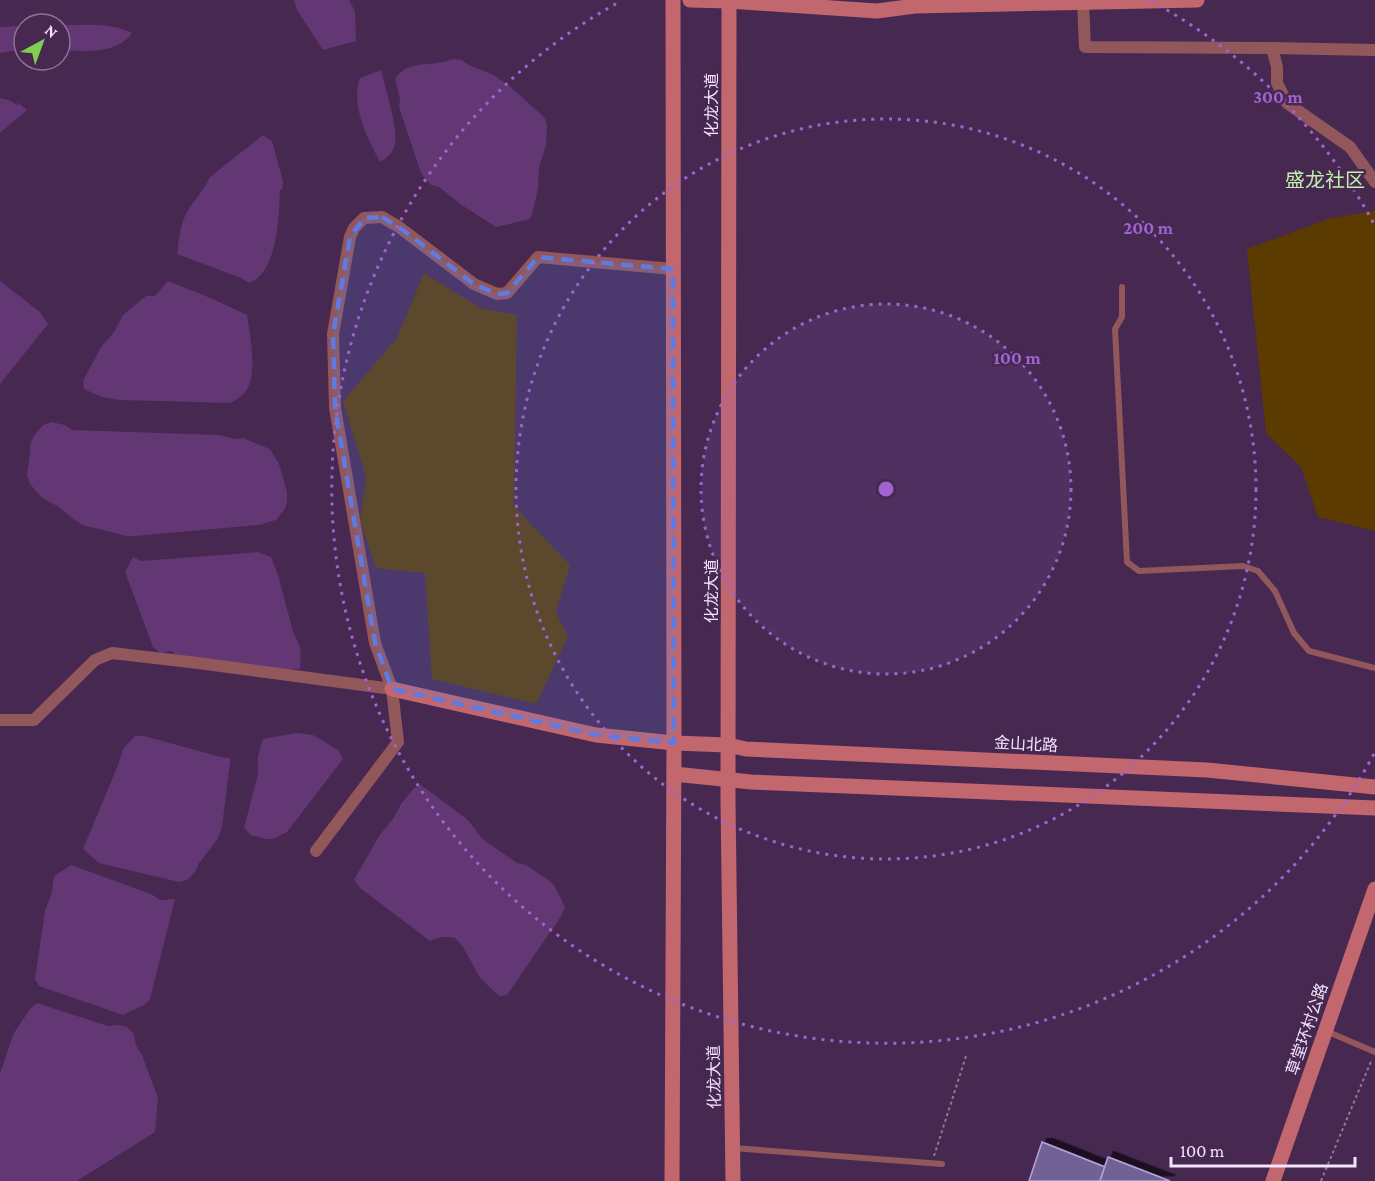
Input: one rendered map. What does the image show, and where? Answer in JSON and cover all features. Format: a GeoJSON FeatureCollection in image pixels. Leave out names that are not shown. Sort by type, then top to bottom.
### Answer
{"type":"FeatureCollection","features":[{"type":"Feature","properties":{"kind":"street"},"geometry":{"type":"LineString","coordinates":[[672,1181],[673,0]]}},
{"type":"Feature","properties":{"kind":"street"},"geometry":{"type":"LineString","coordinates":[[690,0],[729,0],[877,10],[915,6],[1197,0]]}},
{"type":"Feature","properties":{"kind":"street","name":"化龙大道"},"geometry":{"type":"LineString","coordinates":[[729,0],[728,781],[733,1181]]}},
{"type":"Feature","properties":{"kind":"street"},"geometry":{"type":"LineString","coordinates":[[1090,1],[1085,47],[1375,50]]}},
{"type":"Feature","properties":{"kind":"street"},"geometry":{"type":"LineString","coordinates":[[1272,48],[1277,67],[1277,83],[1287,103],[1350,147],[1375,182]]}},
{"type":"Feature","properties":{"kind":"street"},"geometry":{"type":"LineString","coordinates":[[316,850],[398,742],[392,689],[375,643],[334,408],[333,334],[350,237],[354,228],[364,218],[382,217],[399,227],[474,284],[497,294],[507,293],[538,257],[673,269]]}},
{"type":"Feature","properties":{"kind":"street"},"geometry":{"type":"LineString","coordinates":[[0,720],[34,720],[95,660],[112,653],[392,689]]}},
{"type":"Feature","properties":{"kind":"street","name":"金山北路"},"geometry":{"type":"LineString","coordinates":[[392,689],[596,735],[674,743],[746,749],[1207,770],[1375,787]]}},
{"type":"Feature","properties":{"kind":"street"},"geometry":{"type":"LineString","coordinates":[[674,774],[728,781],[1375,808]]}},
{"type":"Feature","properties":{"kind":"street","name":"草堂环村公路"},"geometry":{"type":"LineString","coordinates":[[1272,1181],[1375,889]]}},
{"type":"Feature","properties":{"kind":"lane"},"geometry":{"type":"LineString","coordinates":[[1122,287],[1122,317],[1115,329],[1127,562],[1139,571],[1243,566],[1258,571],[1275,591],[1294,633],[1309,651],[1375,668]]}},
{"type":"Feature","properties":{"kind":"lane"},"geometry":{"type":"LineString","coordinates":[[1325,1031],[1375,1052]]}},
{"type":"Feature","properties":{"kind":"lane"},"geometry":{"type":"LineString","coordinates":[[733,1148],[942,1164]]}},
{"type":"Feature","properties":{"kind":"path"},"geometry":{"type":"LineString","coordinates":[[1321,1181],[1375,1052]]}},
{"type":"Feature","properties":{"kind":"path"},"geometry":{"type":"LineString","coordinates":[[932,1163],[967,1053]]}},
{"type":"Feature","properties":{"kind":"highlighted area"},"geometry":{"type":"Polygon","coordinates":[[[382,217],[399,227],[474,284],[497,294],[507,293],[538,257],[673,269],[674,743],[596,735],[392,689],[375,643],[335,408],[333,334],[350,237],[364,218],[382,217]]]}},
{"type":"Feature","properties":{"kind":"shaded area"},"geometry":{"type":"Polygon","coordinates":[[[294,0],[349,0],[355,11],[356,41],[323,50],[297,10],[294,0]]]}},
{"type":"Feature","properties":{"kind":"shaded area"},"geometry":{"type":"Polygon","coordinates":[[[72,25],[115,27],[132,33],[125,40],[108,49],[72,51],[72,25]]]}},
{"type":"Feature","properties":{"kind":"shaded area"},"geometry":{"type":"Polygon","coordinates":[[[12,26],[12,51],[0,53],[0,27],[12,26]]]}},
{"type":"Feature","properties":{"kind":"shaded area"},"geometry":{"type":"Polygon","coordinates":[[[453,59],[461,60],[494,75],[545,118],[546,145],[539,167],[538,188],[530,219],[496,227],[439,187],[431,185],[421,173],[399,107],[400,99],[395,78],[410,67],[453,59]]]}},
{"type":"Feature","properties":{"kind":"shaded area"},"geometry":{"type":"Polygon","coordinates":[[[381,70],[396,138],[391,153],[380,162],[362,122],[357,88],[360,78],[381,70]]]}},
{"type":"Feature","properties":{"kind":"shaded area"},"geometry":{"type":"Polygon","coordinates":[[[0,98],[18,106],[17,102],[27,110],[0,133],[0,98]]]}},
{"type":"Feature","properties":{"kind":"shaded area"},"geometry":{"type":"Polygon","coordinates":[[[263,135],[272,141],[283,181],[271,256],[259,277],[249,283],[177,254],[185,217],[210,177],[263,135]]]}},
{"type":"Feature","properties":{"kind":"shaded area"},"geometry":{"type":"Polygon","coordinates":[[[1375,211],[1375,531],[1318,517],[1301,467],[1266,433],[1247,249],[1331,218],[1375,211]]]}},
{"type":"Feature","properties":{"kind":"shaded area"},"geometry":{"type":"Polygon","coordinates":[[[424,273],[480,308],[517,315],[514,506],[570,565],[556,612],[568,636],[536,704],[432,679],[425,573],[376,568],[360,520],[366,477],[343,401],[397,338],[424,273]]]}},
{"type":"Feature","properties":{"kind":"shaded area"},"geometry":{"type":"Polygon","coordinates":[[[0,281],[40,312],[48,324],[0,384],[0,281]]]}},
{"type":"Feature","properties":{"kind":"shaded area"},"geometry":{"type":"Polygon","coordinates":[[[168,281],[247,315],[252,374],[246,391],[231,403],[120,400],[102,397],[84,389],[83,381],[101,347],[114,332],[123,315],[146,296],[155,296],[168,281]]]}},
{"type":"Feature","properties":{"kind":"shaded area"},"geometry":{"type":"Polygon","coordinates":[[[51,422],[65,425],[72,430],[219,435],[235,439],[243,438],[270,449],[279,464],[287,492],[285,509],[276,520],[259,525],[135,536],[126,536],[83,525],[59,507],[42,498],[30,484],[27,476],[33,437],[43,425],[51,422]]]}},
{"type":"Feature","properties":{"kind":"shaded area"},"geometry":{"type":"Polygon","coordinates":[[[258,552],[271,557],[278,575],[294,635],[300,647],[300,669],[212,669],[178,657],[171,651],[160,653],[153,647],[125,572],[133,557],[141,561],[258,552]]]}},
{"type":"Feature","properties":{"kind":"shaded area"},"geometry":{"type":"Polygon","coordinates":[[[296,733],[313,735],[338,750],[343,759],[287,832],[273,839],[251,835],[244,828],[258,774],[258,756],[263,739],[296,733]]]}},
{"type":"Feature","properties":{"kind":"shaded area"},"geometry":{"type":"Polygon","coordinates":[[[135,736],[144,736],[221,757],[230,758],[231,754],[222,828],[217,840],[187,880],[179,882],[99,863],[83,849],[123,749],[135,736]]]}},
{"type":"Feature","properties":{"kind":"shaded area"},"geometry":{"type":"Polygon","coordinates":[[[421,785],[468,820],[488,843],[517,863],[526,865],[547,879],[554,885],[565,907],[562,915],[507,995],[499,996],[480,978],[463,947],[455,938],[442,937],[430,941],[360,888],[354,880],[379,836],[393,819],[401,804],[413,789],[421,785]]]}},
{"type":"Feature","properties":{"kind":"shaded area"},"geometry":{"type":"Polygon","coordinates":[[[71,865],[151,894],[160,900],[175,899],[150,999],[144,1005],[123,1015],[39,986],[35,979],[45,911],[52,892],[54,876],[71,865]]]}},
{"type":"Feature","properties":{"kind":"shaded area"},"geometry":{"type":"Polygon","coordinates":[[[37,1003],[108,1026],[127,1027],[134,1034],[136,1045],[158,1098],[155,1132],[77,1181],[0,1181],[0,1073],[14,1033],[30,1009],[37,1003]]]}},
{"type":"Feature","properties":{"kind":"building"},"geometry":{"type":"Polygon","coordinates":[[[1042,1142],[1105,1167],[1100,1181],[1029,1181],[1042,1142]]]}},
{"type":"Feature","properties":{"kind":"building"},"geometry":{"type":"Polygon","coordinates":[[[1108,1157],[1170,1181],[1100,1181],[1108,1157]]]}},
{"type":"Feature","properties":{"kind":"district","name":"盛龙社区"},"geometry":{"type":"Point","coordinates":[1325,180]}}]}
